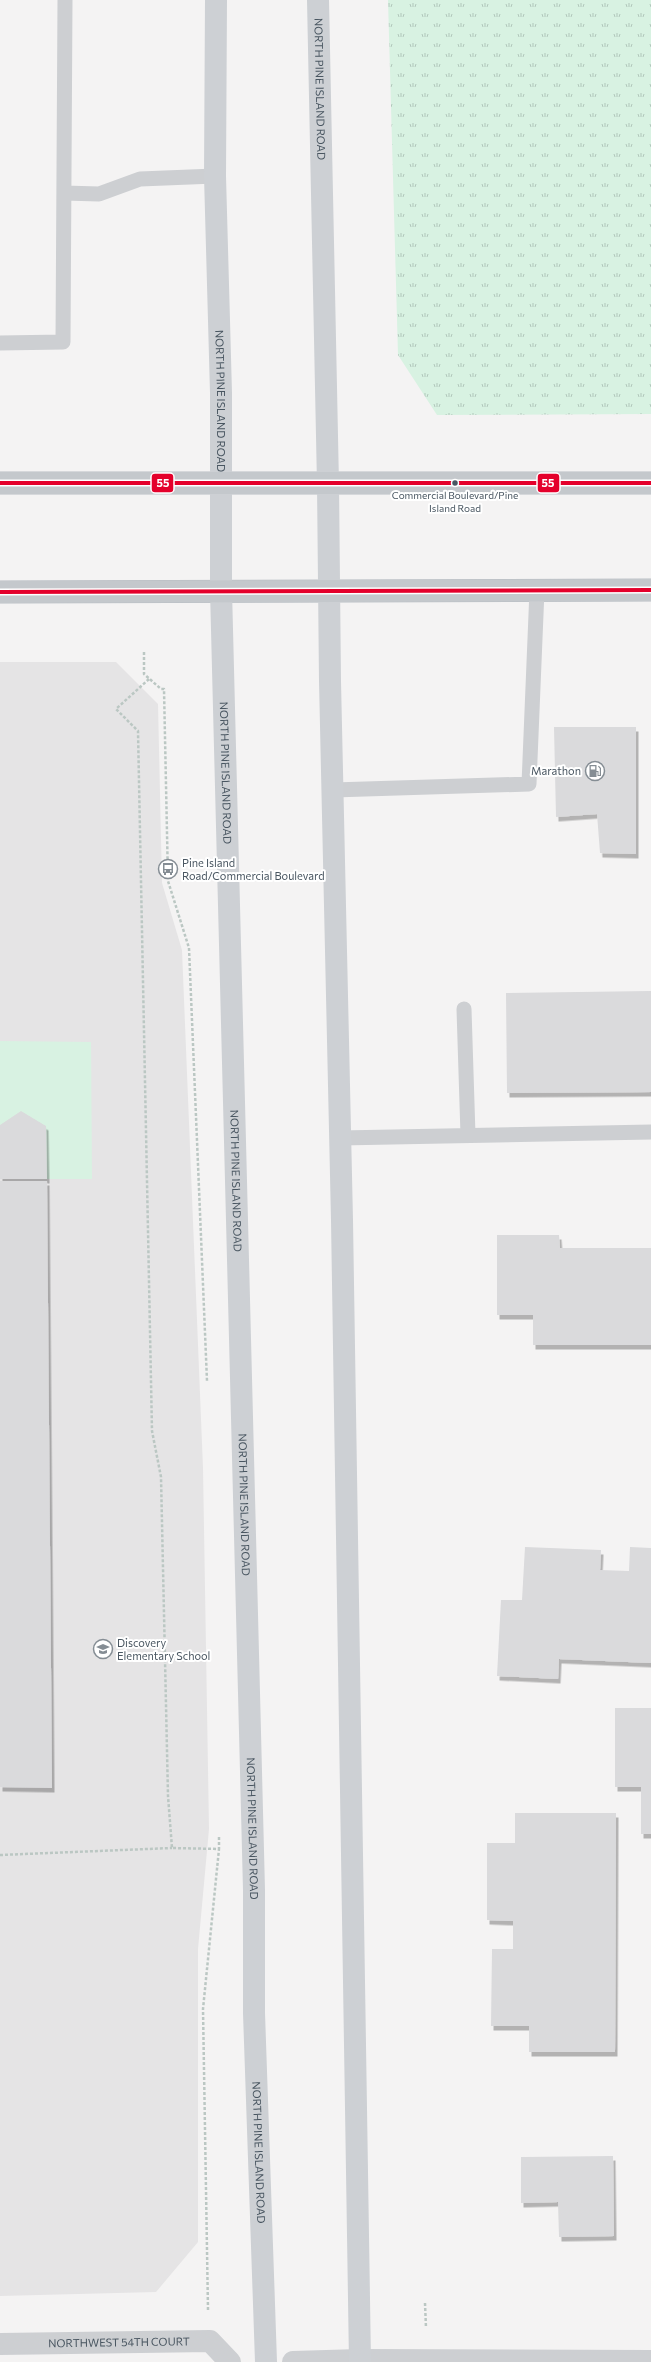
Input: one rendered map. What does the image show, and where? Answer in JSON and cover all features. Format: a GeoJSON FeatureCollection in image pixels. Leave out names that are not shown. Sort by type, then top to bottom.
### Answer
{"type":"FeatureCollection","features":[{"type":"Feature","properties":{"kind":"highway"},"geometry":{"type":"LineString","coordinates":[[0,483],[651,483]]}},
{"type":"Feature","properties":{"kind":"highway"},"geometry":{"type":"LineString","coordinates":[[0,592],[221,590],[651,590]]}},
{"type":"Feature","properties":{"kind":"main road","name":"NORTH PINE ISLAND ROAD"},"geometry":{"type":"LineString","coordinates":[[216,0],[216,176],[221,393],[221,590],[254,1890],[254,2013],[266,2362]]}},
{"type":"Feature","properties":{"kind":"main road","name":"NORTH PINE ISLAND ROAD"},"geometry":{"type":"LineString","coordinates":[[318,0],[328,484],[328,591],[340,1138],[360,2361]]}},
{"type":"Feature","properties":{"kind":"street"},"geometry":{"type":"LineString","coordinates":[[210,2341],[230,2362]]}},
{"type":"Feature","properties":{"kind":"street","name":"NORTHWEST 54TH COURT"},"geometry":{"type":"LineString","coordinates":[[0,2344],[210,2341]]}},
{"type":"Feature","properties":{"kind":"street"},"geometry":{"type":"LineString","coordinates":[[293,2362],[651,2361]]}},
{"type":"Feature","properties":{"kind":"lane"},"geometry":{"type":"LineString","coordinates":[[0,343],[63,342],[65,0]]}},
{"type":"Feature","properties":{"kind":"lane"},"geometry":{"type":"LineString","coordinates":[[64,193],[99,194],[140,179],[216,176]]}},
{"type":"Feature","properties":{"kind":"lane"},"geometry":{"type":"LineString","coordinates":[[333,790],[529,784],[537,590]]}},
{"type":"Feature","properties":{"kind":"lane"},"geometry":{"type":"LineString","coordinates":[[464,1009],[468,1135]]}},
{"type":"Feature","properties":{"kind":"lane"},"geometry":{"type":"LineString","coordinates":[[340,1138],[651,1132]]}},
{"type":"Feature","properties":{"kind":"path"},"geometry":{"type":"LineString","coordinates":[[144,652],[144,674],[161,689],[164,689],[168,881],[189,948],[207,1383]]}},
{"type":"Feature","properties":{"kind":"path"},"geometry":{"type":"LineString","coordinates":[[149,679],[116,709],[138,731],[152,1431],[161,1477],[168,1796],[172,1848]]}},
{"type":"Feature","properties":{"kind":"path"},"geometry":{"type":"LineString","coordinates":[[210,2341],[206,2251],[203,2009],[219,1849],[219,1828]]}},
{"type":"Feature","properties":{"kind":"path"},"geometry":{"type":"LineString","coordinates":[[0,1855],[172,1848],[219,1849]]}},
{"type":"Feature","properties":{"kind":"shaded area","name":"Discovery Elementary School"},"geometry":{"type":"Polygon","coordinates":[[[0,662],[116,662],[158,704],[162,883],[182,950],[203,1468],[209,1829],[198,1949],[198,2242],[156,2292],[0,2296],[0,662]]]}},
{"type":"Feature","properties":{"kind":"green space"},"geometry":{"type":"Polygon","coordinates":[[[388,0],[651,0],[651,414],[437,415],[398,355],[388,0]]]}},
{"type":"Feature","properties":{"kind":"green space"},"geometry":{"type":"Polygon","coordinates":[[[0,1041],[91,1042],[92,1179],[0,1179],[0,1041]]]}},
{"type":"Feature","properties":{"kind":"building","name":"Marathon"},"geometry":{"type":"Polygon","coordinates":[[[554,727],[636,727],[636,854],[600,853],[597,814],[556,817],[554,727]]]}},
{"type":"Feature","properties":{"kind":"building"},"geometry":{"type":"Polygon","coordinates":[[[651,991],[651,1092],[507,1093],[506,993],[651,991]]]}},
{"type":"Feature","properties":{"kind":"building"},"geometry":{"type":"Polygon","coordinates":[[[21,1111],[46,1126],[47,1179],[0,1179],[0,1125],[21,1111]]]}},
{"type":"Feature","properties":{"kind":"building"},"geometry":{"type":"Polygon","coordinates":[[[0,1181],[47,1181],[52,1788],[0,1787],[0,1181]]]}},
{"type":"Feature","properties":{"kind":"building"},"geometry":{"type":"Polygon","coordinates":[[[497,1235],[559,1235],[560,1248],[651,1248],[651,1345],[533,1345],[533,1315],[497,1315],[497,1235]]]}},
{"type":"Feature","properties":{"kind":"building"},"geometry":{"type":"Polygon","coordinates":[[[525,1547],[601,1550],[600,1570],[629,1571],[630,1547],[651,1548],[651,1663],[559,1659],[558,1679],[497,1676],[501,1600],[522,1600],[525,1547]]]}},
{"type":"Feature","properties":{"kind":"building"},"geometry":{"type":"Polygon","coordinates":[[[615,1708],[651,1708],[651,1834],[641,1834],[641,1787],[615,1787],[615,1708]]]}},
{"type":"Feature","properties":{"kind":"building"},"geometry":{"type":"Polygon","coordinates":[[[515,1813],[616,1813],[615,2052],[529,2052],[529,2026],[491,2026],[492,1949],[513,1949],[513,1921],[487,1920],[487,1843],[515,1843],[515,1813]]]}},
{"type":"Feature","properties":{"kind":"building"},"geometry":{"type":"Polygon","coordinates":[[[613,2156],[614,2236],[559,2237],[558,2202],[521,2203],[521,2157],[613,2156]]]}},
{"type":"Feature","properties":{"kind":"transit line","name":"55"},"geometry":{"type":"LineString","coordinates":[[0,483],[651,483]]}},
{"type":"Feature","properties":{"kind":"transit line","name":"55"},"geometry":{"type":"LineString","coordinates":[[0,592],[651,590]]}},
{"type":"Feature","properties":{"kind":"place","name":"Commercial Boulevard/Pine Island Road"},"geometry":{"type":"Point","coordinates":[455,483]}},
{"type":"Feature","properties":{"kind":"place","name":"Marathon"},"geometry":{"type":"Point","coordinates":[595,771]}},
{"type":"Feature","properties":{"kind":"place","name":"Pine Island Road/Commercial Boulevard"},"geometry":{"type":"Point","coordinates":[168,869]}},
{"type":"Feature","properties":{"kind":"place","name":"Discovery Elementary School"},"geometry":{"type":"Point","coordinates":[103,1649]}}]}
